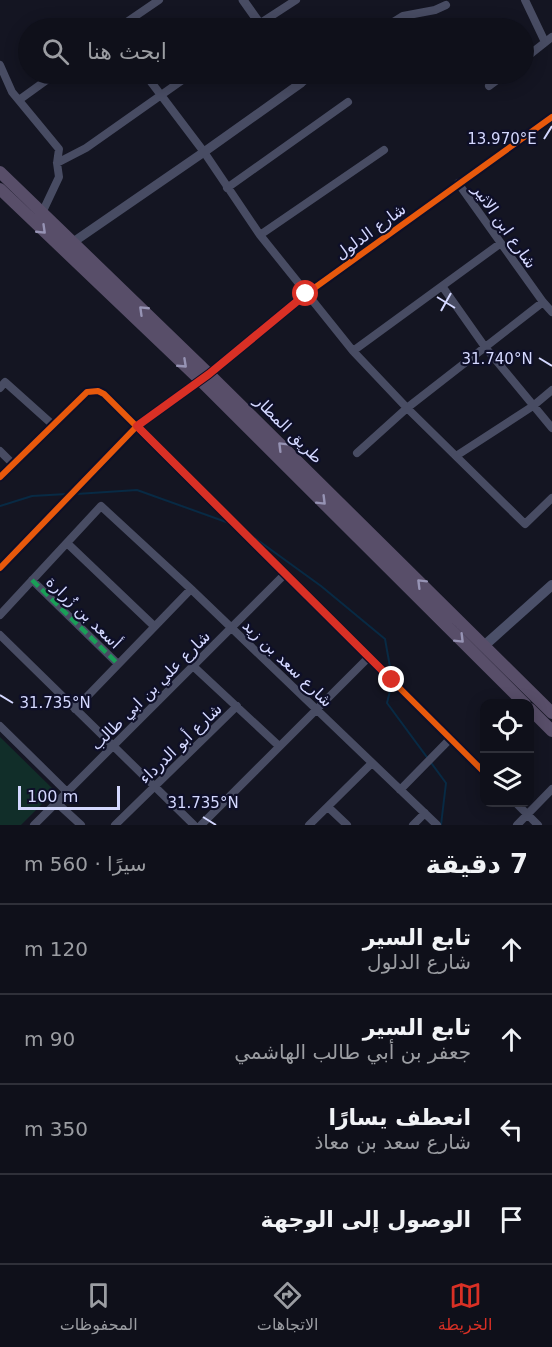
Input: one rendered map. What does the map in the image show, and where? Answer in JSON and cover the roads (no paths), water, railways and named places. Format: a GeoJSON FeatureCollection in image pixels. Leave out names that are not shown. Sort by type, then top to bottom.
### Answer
{"type":"FeatureCollection","features":[{"type":"Feature","properties":{"kind":"highway","name":"طريق المطار"},"geometry":{"type":"LineString","coordinates":[[0,172],[15,195],[485,645],[552,713]]}},
{"type":"Feature","properties":{"kind":"highway","name":"طريق المطار"},"geometry":{"type":"LineString","coordinates":[[0,189],[15,195],[42,213],[67,245]]}},
{"type":"Feature","properties":{"kind":"highway","name":"طريق المطار"},"geometry":{"type":"LineString","coordinates":[[205,377],[520,699]]}},
{"type":"Feature","properties":{"kind":"highway"},"geometry":{"type":"LineString","coordinates":[[534,712],[552,731]]}},
{"type":"Feature","properties":{"kind":"main road"},"geometry":{"type":"LineString","coordinates":[[485,645],[552,585]]}},
{"type":"Feature","properties":{"kind":"street"},"geometry":{"type":"LineString","coordinates":[[133,18],[159,0]]}},
{"type":"Feature","properties":{"kind":"street"},"geometry":{"type":"LineString","coordinates":[[243,0],[254,18]]}},
{"type":"Feature","properties":{"kind":"street"},"geometry":{"type":"LineString","coordinates":[[271,18],[296,0]]}},
{"type":"Feature","properties":{"kind":"street"},"geometry":{"type":"LineString","coordinates":[[525,0],[534,18]]}},
{"type":"Feature","properties":{"kind":"street"},"geometry":{"type":"LineString","coordinates":[[400,18],[435,10],[446,5]]}},
{"type":"Feature","properties":{"kind":"street"},"geometry":{"type":"LineString","coordinates":[[534,19],[545,42]]}},
{"type":"Feature","properties":{"kind":"street"},"geometry":{"type":"LineString","coordinates":[[534,51],[552,37]]}},
{"type":"Feature","properties":{"kind":"street"},"geometry":{"type":"LineString","coordinates":[[0,65],[12,92],[59,149],[58,177],[42,213]]}},
{"type":"Feature","properties":{"kind":"street"},"geometry":{"type":"LineString","coordinates":[[19,100],[41,84]]}},
{"type":"Feature","properties":{"kind":"street"},"geometry":{"type":"LineString","coordinates":[[153,84],[204,152],[260,235],[306,294],[353,351],[407,408],[525,524],[552,498]]}},
{"type":"Feature","properties":{"kind":"street"},"geometry":{"type":"LineString","coordinates":[[57,163],[86,148],[177,84]]}},
{"type":"Feature","properties":{"kind":"street"},"geometry":{"type":"LineString","coordinates":[[67,245],[204,152],[298,84]]}},
{"type":"Feature","properties":{"kind":"street"},"geometry":{"type":"LineString","coordinates":[[227,188],[348,102]]}},
{"type":"Feature","properties":{"kind":"street","name":"شارع الدلول"},"geometry":{"type":"LineString","coordinates":[[0,568],[137,426],[205,377],[306,294],[552,117]]}},
{"type":"Feature","properties":{"kind":"street"},"geometry":{"type":"LineString","coordinates":[[260,235],[384,150]]}},
{"type":"Feature","properties":{"kind":"street","name":"شارع ابن الاثير"},"geometry":{"type":"LineString","coordinates":[[458,183],[552,312]]}},
{"type":"Feature","properties":{"kind":"street"},"geometry":{"type":"LineString","coordinates":[[353,351],[501,243]]}},
{"type":"Feature","properties":{"kind":"street"},"geometry":{"type":"LineString","coordinates":[[442,286],[484,347],[552,428]]}},
{"type":"Feature","properties":{"kind":"street"},"geometry":{"type":"LineString","coordinates":[[357,453],[407,408],[543,302]]}},
{"type":"Feature","properties":{"kind":"street"},"geometry":{"type":"LineString","coordinates":[[0,388],[6,382],[52,425]]}},
{"type":"Feature","properties":{"kind":"street"},"geometry":{"type":"LineString","coordinates":[[456,456],[533,406],[552,390]]}},
{"type":"Feature","properties":{"kind":"street"},"geometry":{"type":"LineString","coordinates":[[0,477],[87,392],[98,391],[104,394],[480,768]]}},
{"type":"Feature","properties":{"kind":"street"},"geometry":{"type":"LineString","coordinates":[[0,451],[13,464]]}},
{"type":"Feature","properties":{"kind":"street","name":"شارع سعد بن زيد"},"geometry":{"type":"LineString","coordinates":[[67,543],[101,506],[437,825]]}},
{"type":"Feature","properties":{"kind":"street"},"geometry":{"type":"LineString","coordinates":[[0,615],[67,543],[154,626]]}},
{"type":"Feature","properties":{"kind":"street","name":"شارع علي بن ابي طالب"},"geometry":{"type":"LineString","coordinates":[[34,825],[285,574]]}},
{"type":"Feature","properties":{"kind":"street","name":"أسعد بن زُرارة"},"geometry":{"type":"LineString","coordinates":[[32,580],[118,664]]}},
{"type":"Feature","properties":{"kind":"street"},"geometry":{"type":"LineString","coordinates":[[75,709],[191,589]]}},
{"type":"Feature","properties":{"kind":"street"},"geometry":{"type":"LineString","coordinates":[[0,635],[194,825]]}},
{"type":"Feature","properties":{"kind":"street"},"geometry":{"type":"LineString","coordinates":[[201,825],[369,657]]}},
{"type":"Feature","properties":{"kind":"street"},"geometry":{"type":"LineString","coordinates":[[194,666],[279,746]]}},
{"type":"Feature","properties":{"kind":"street","name":"شارع أبو الدرداء"},"geometry":{"type":"LineString","coordinates":[[115,825],[237,706]]}},
{"type":"Feature","properties":{"kind":"street"},"geometry":{"type":"LineString","coordinates":[[0,726],[67,792]]}},
{"type":"Feature","properties":{"kind":"street"},"geometry":{"type":"LineString","coordinates":[[400,790],[451,738]]}},
{"type":"Feature","properties":{"kind":"street"},"geometry":{"type":"LineString","coordinates":[[309,825],[372,763]]}},
{"type":"Feature","properties":{"kind":"street"},"geometry":{"type":"LineString","coordinates":[[517,825],[552,789]]}},
{"type":"Feature","properties":{"kind":"street"},"geometry":{"type":"LineString","coordinates":[[57,803],[81,825]]}},
{"type":"Feature","properties":{"kind":"street"},"geometry":{"type":"LineString","coordinates":[[328,807],[347,825]]}},
{"type":"Feature","properties":{"kind":"street"},"geometry":{"type":"LineString","coordinates":[[520,807],[538,825]]}},
{"type":"Feature","properties":{"kind":"street"},"geometry":{"type":"LineString","coordinates":[[413,825],[424,813]]}},
{"type":"Feature","properties":{"kind":"waterway"},"geometry":{"type":"LineString","coordinates":[[76,494],[137,490],[229,523]]}},
{"type":"Feature","properties":{"kind":"waterway"},"geometry":{"type":"LineString","coordinates":[[0,506],[32,496],[67,494]]}},
{"type":"Feature","properties":{"kind":"waterway"},"geometry":{"type":"LineString","coordinates":[[252,536],[321,586],[385,639],[392,678]]}},
{"type":"Feature","properties":{"kind":"waterway"},"geometry":{"type":"LineString","coordinates":[[392,683],[387,703],[446,783],[441,825]]}}]}
